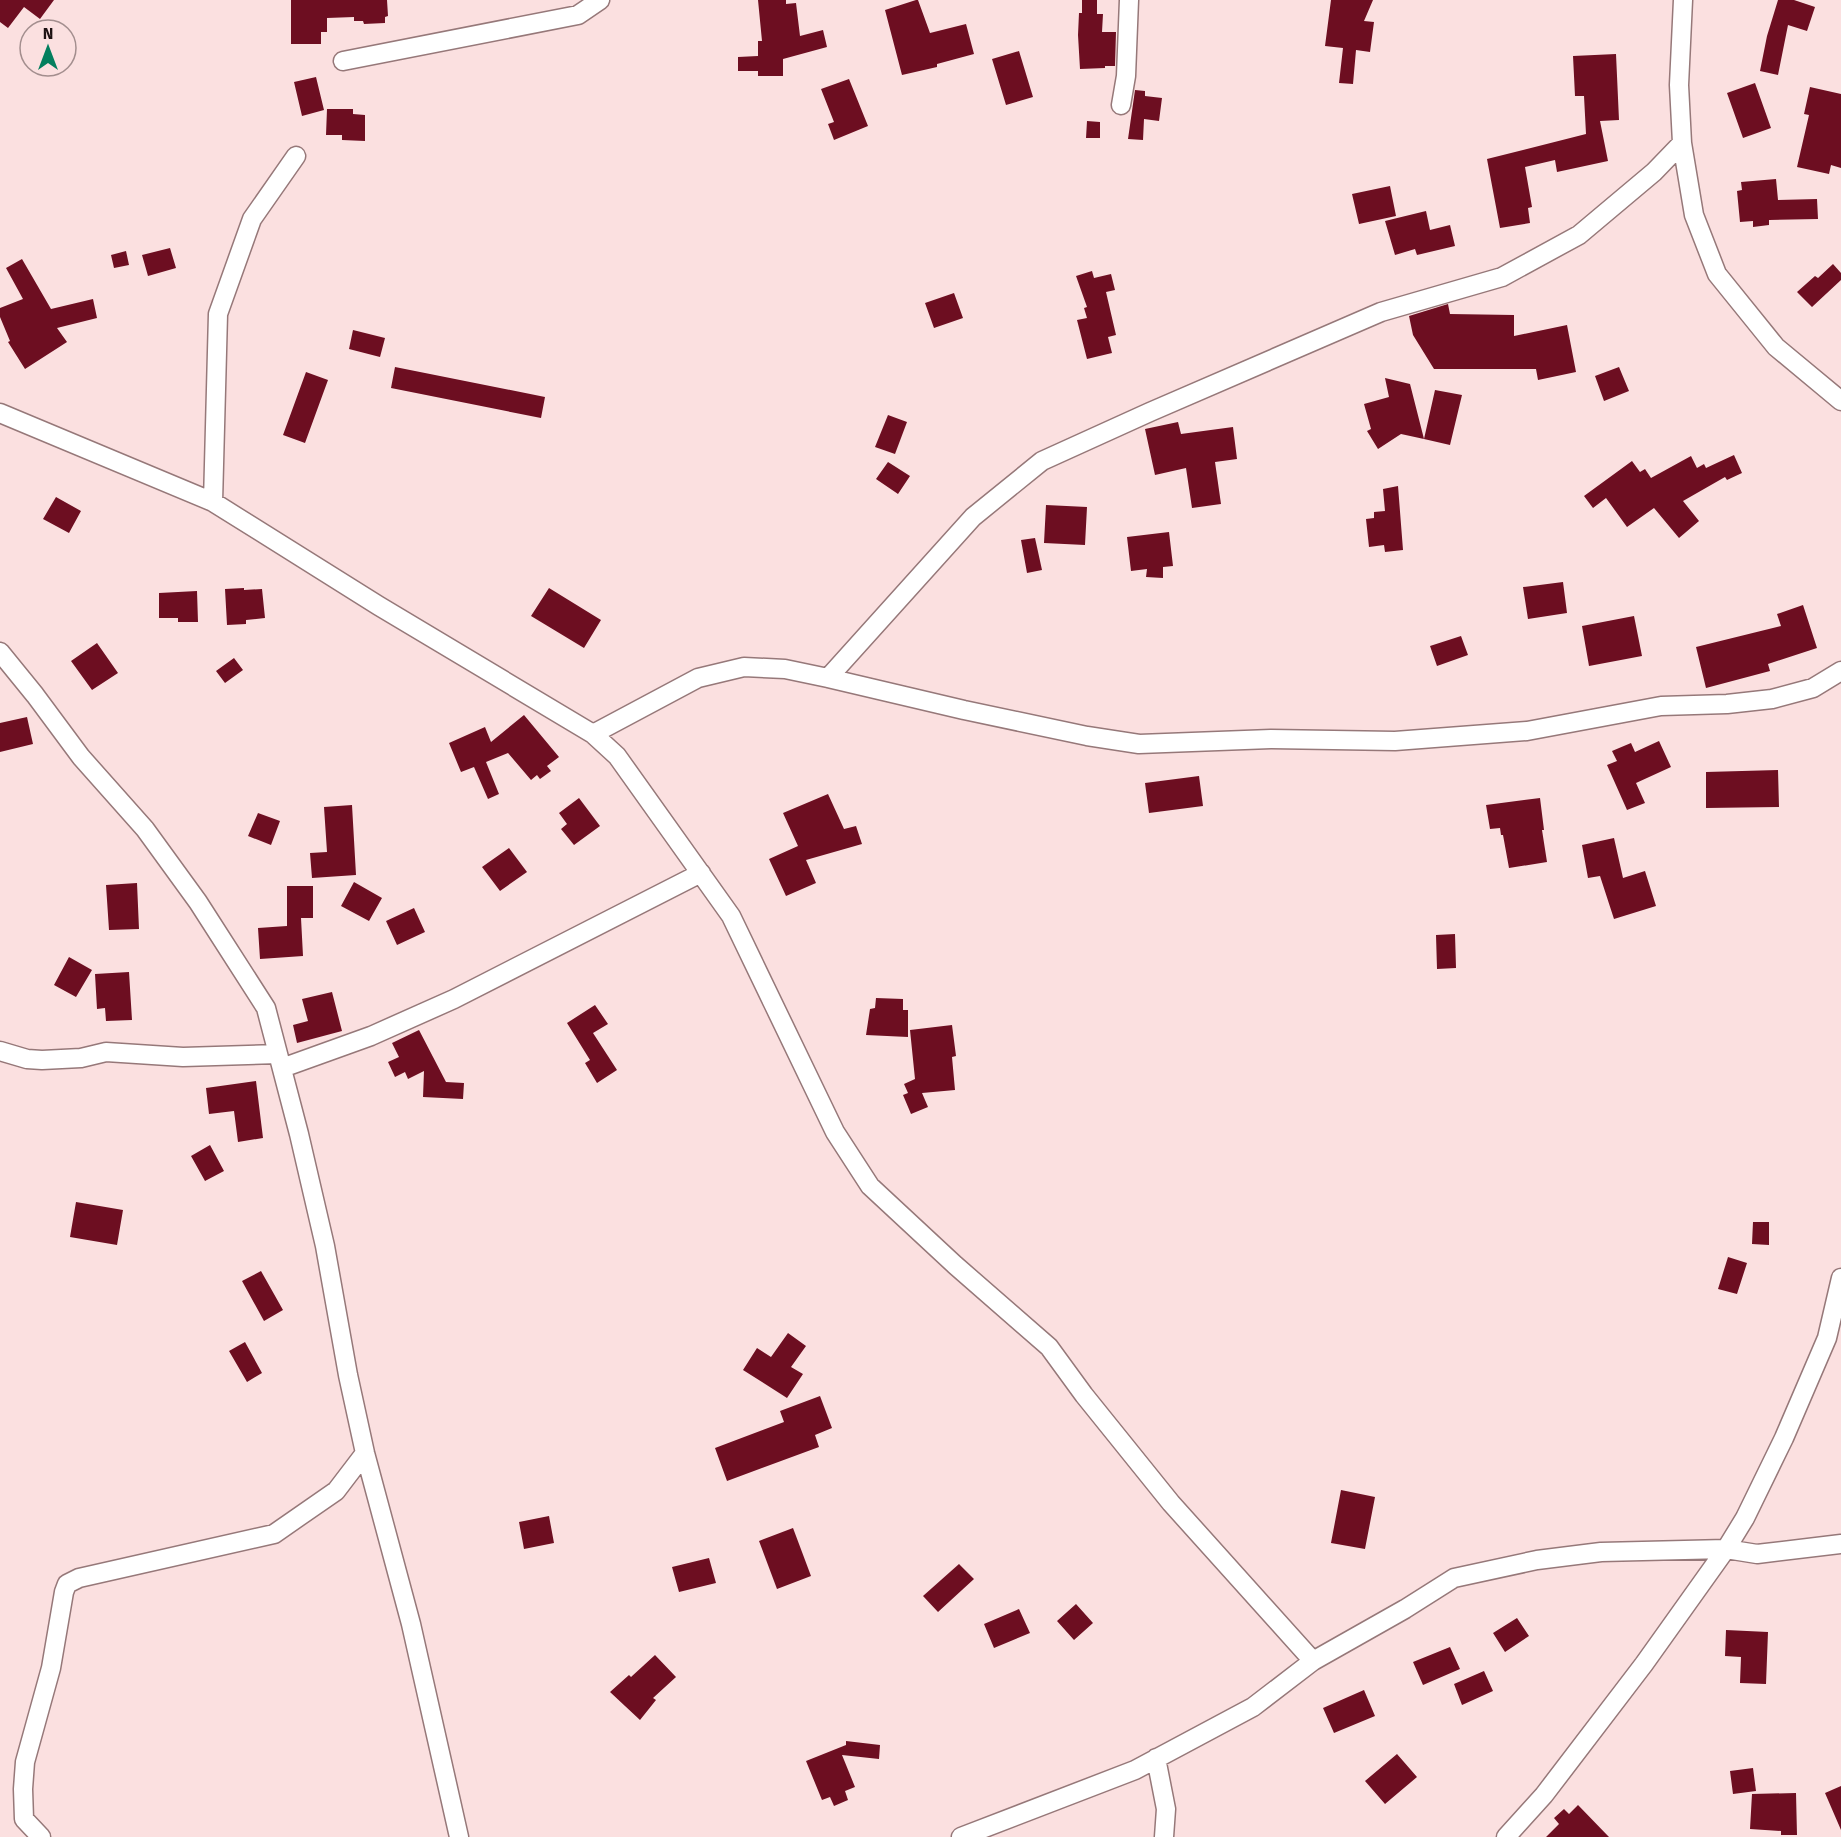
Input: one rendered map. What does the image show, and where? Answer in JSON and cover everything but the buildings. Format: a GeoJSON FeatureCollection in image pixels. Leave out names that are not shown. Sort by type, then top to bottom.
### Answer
{"type":"FeatureCollection","features":[{"type":"Feature","properties":{"kind":"street"},"geometry":{"type":"LineString","coordinates":[[342,61],[578,15],[600,0]]}},
{"type":"Feature","properties":{"kind":"street"},"geometry":{"type":"LineString","coordinates":[[1121,105],[1126,76],[1129,0]]}},
{"type":"Feature","properties":{"kind":"street"},"geometry":{"type":"LineString","coordinates":[[1683,0],[1679,85],[1682,143],[1694,215],[1717,274],[1776,347],[1841,401]]}},
{"type":"Feature","properties":{"kind":"street"},"geometry":{"type":"LineString","coordinates":[[828,678],[973,517],[1042,461],[1381,312],[1502,277],[1579,235],[1654,172],[1682,143]]}},
{"type":"Feature","properties":{"kind":"street"},"geometry":{"type":"LineString","coordinates":[[213,502],[218,315],[252,219],[296,156]]}},
{"type":"Feature","properties":{"kind":"street"},"geometry":{"type":"LineString","coordinates":[[0,413],[213,502],[379,606],[593,734],[617,756],[731,916],[781,1023],[836,1131],[870,1186],[955,1265],[1049,1347],[1084,1395],[1171,1503],[1313,1661]]}},
{"type":"Feature","properties":{"kind":"street"},"geometry":{"type":"LineString","coordinates":[[0,652],[81,757],[145,829],[198,902],[266,1008],[325,1246],[365,1453],[411,1624],[459,1837]]}},
{"type":"Feature","properties":{"kind":"street"},"geometry":{"type":"LineString","coordinates":[[593,734],[698,678],[744,667],[785,669],[1086,736],[1139,744],[1270,739],[1395,741],[1527,731],[1661,706],[1727,704],[1772,699],[1814,688],[1841,672]]}},
{"type":"Feature","properties":{"kind":"street"},"geometry":{"type":"LineString","coordinates":[[0,1051],[11,1056],[42,1060],[81,1058],[106,1052],[280,1061],[371,1036],[454,999],[701,873]]}},
{"type":"Feature","properties":{"kind":"street"},"geometry":{"type":"LineString","coordinates":[[1506,1837],[1544,1795],[1644,1664],[1726,1549],[1745,1518],[1793,1418],[1827,1338],[1841,1278]]}},
{"type":"Feature","properties":{"kind":"street"},"geometry":{"type":"LineString","coordinates":[[42,1837],[24,1819],[25,1762],[51,1668],[67,1584],[80,1578],[274,1534],[336,1491],[365,1453]]}},
{"type":"Feature","properties":{"kind":"street"},"geometry":{"type":"LineString","coordinates":[[962,1837],[1135,1770],[1253,1707],[1313,1661],[1405,1609],[1454,1578],[1537,1560],[1601,1552],[1726,1549],[1757,1554],[1841,1544]]}},
{"type":"Feature","properties":{"kind":"street"},"geometry":{"type":"LineString","coordinates":[[1156,1758],[1166,1809],[1164,1837]]}}]}
